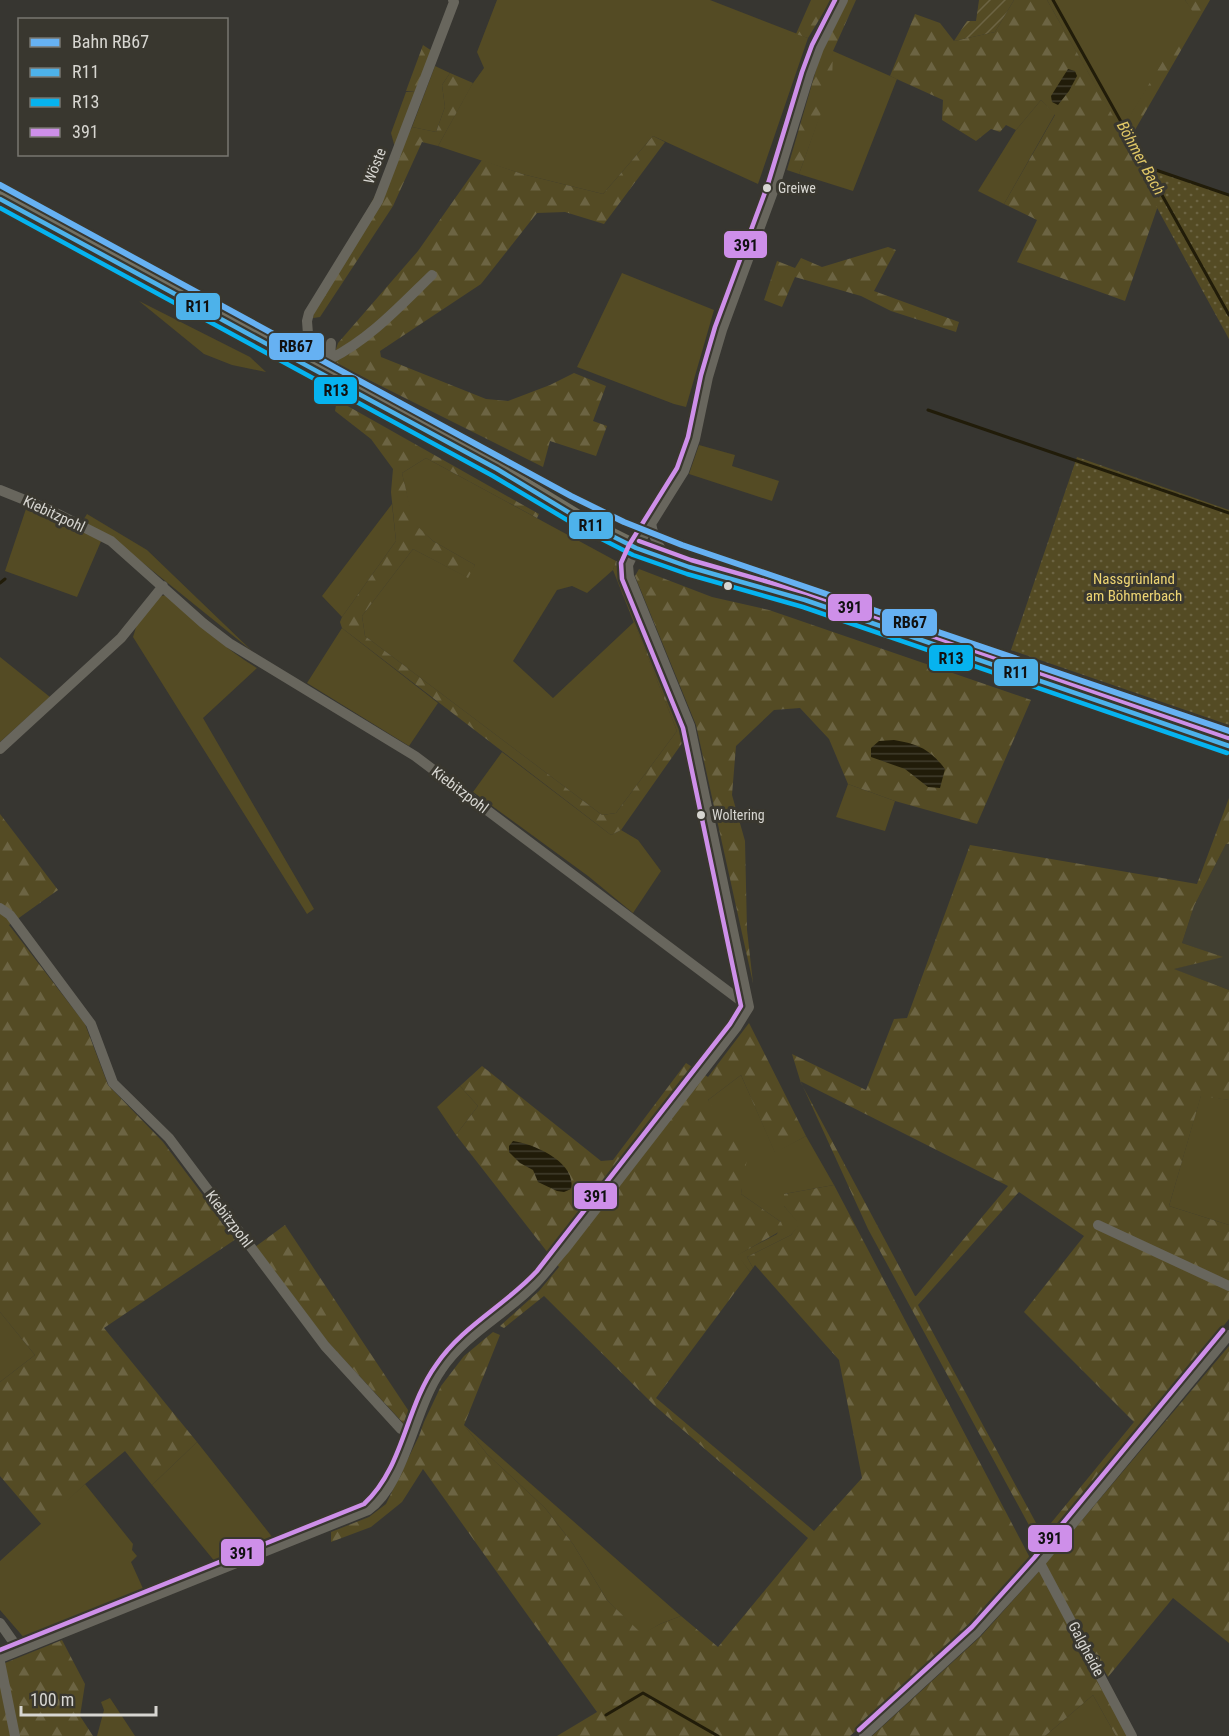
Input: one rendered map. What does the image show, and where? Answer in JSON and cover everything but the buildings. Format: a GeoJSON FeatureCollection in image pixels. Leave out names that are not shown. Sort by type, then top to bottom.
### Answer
{"type":"FeatureCollection","features":[{"type":"Feature","properties":{"kind":"main road"},"geometry":{"type":"LineString","coordinates":[[0,199],[326,367],[588,524],[636,548],[805,600],[1229,746]]}},
{"type":"Feature","properties":{"kind":"street","name":"Wöste"},"geometry":{"type":"LineString","coordinates":[[308,334],[309,313],[378,201],[453,0]]}},
{"type":"Feature","properties":{"kind":"street"},"geometry":{"type":"LineString","coordinates":[[0,1658],[368,1510],[376,1504],[388,1490],[428,1393],[441,1369],[458,1349],[535,1284],[565,1249],[729,1038],[749,1006],[690,726],[629,576],[628,565],[651,522],[671,495],[684,471],[695,439],[708,377],[722,330],[774,189],[809,75],[819,48],[843,0]]}},
{"type":"Feature","properties":{"kind":"street"},"geometry":{"type":"LineString","coordinates":[[326,367],[391,314],[432,275]]}},
{"type":"Feature","properties":{"kind":"street"},"geometry":{"type":"LineString","coordinates":[[326,367],[332,343]]}},
{"type":"Feature","properties":{"kind":"street","name":"Kiebitzpohl"},"geometry":{"type":"LineString","coordinates":[[0,490],[52,511],[111,541],[203,623],[238,649],[415,756],[749,1006]]}},
{"type":"Feature","properties":{"kind":"street"},"geometry":{"type":"LineString","coordinates":[[651,522],[652,534],[670,560]]}},
{"type":"Feature","properties":{"kind":"street"},"geometry":{"type":"LineString","coordinates":[[0,749],[121,638],[163,586]]}},
{"type":"Feature","properties":{"kind":"street","name":"Kiebitzpohl"},"geometry":{"type":"LineString","coordinates":[[0,908],[10,915],[91,1024],[113,1083],[169,1138],[325,1346],[401,1429],[411,1434]]}},
{"type":"Feature","properties":{"kind":"street"},"geometry":{"type":"LineString","coordinates":[[1098,1225],[1229,1286]]}},
{"type":"Feature","properties":{"kind":"street"},"geometry":{"type":"LineString","coordinates":[[864,1736],[978,1632],[1040,1563],[1229,1335]]}},
{"type":"Feature","properties":{"kind":"street","name":"Galgheide"},"geometry":{"type":"LineString","coordinates":[[1040,1563],[1132,1736]]}},
{"type":"Feature","properties":{"kind":"street"},"geometry":{"type":"LineString","coordinates":[[0,1623],[19,1650]]}},
{"type":"Feature","properties":{"kind":"street"},"geometry":{"type":"LineString","coordinates":[[0,1662],[15,1736]]}},
{"type":"Feature","properties":{"kind":"shaded area"},"geometry":{"type":"Polygon","coordinates":[[[1068,69],[1075,71],[1077,76],[1058,105],[1052,102],[1051,96],[1068,69]]]}},
{"type":"Feature","properties":{"kind":"shaded area"},"geometry":{"type":"Polygon","coordinates":[[[894,740],[923,748],[939,762],[945,769],[940,788],[928,787],[905,769],[871,757],[871,748],[879,741],[894,740]]]}},
{"type":"Feature","properties":{"kind":"shaded area"},"geometry":{"type":"Polygon","coordinates":[[[1226,844],[1229,844],[1229,990],[1173,969],[1221,957],[1182,943],[1194,906],[1226,844]]]}},
{"type":"Feature","properties":{"kind":"shaded area"},"geometry":{"type":"Polygon","coordinates":[[[513,1141],[543,1151],[561,1163],[568,1171],[571,1189],[564,1192],[557,1191],[538,1182],[533,1170],[520,1163],[509,1152],[509,1146],[513,1141]]]}},
{"type":"Feature","properties":{"kind":"green space"},"geometry":{"type":"Polygon","coordinates":[[[497,0],[710,0],[808,38],[758,184],[653,136],[603,194],[522,174],[438,146],[471,86],[484,68],[477,52],[497,0]]]}},
{"type":"Feature","properties":{"kind":"green space"},"geometry":{"type":"Polygon","coordinates":[[[811,0],[831,0],[808,38],[796,34],[811,0]]]}},
{"type":"Feature","properties":{"kind":"green space"},"geometry":{"type":"Polygon","coordinates":[[[847,0],[856,0],[833,51],[832,83],[799,174],[787,170],[823,46],[847,0]]]}},
{"type":"Feature","properties":{"kind":"green space"},"geometry":{"type":"Polygon","coordinates":[[[979,0],[1014,0],[995,32],[954,41],[967,21],[976,21],[979,0]]]}},
{"type":"Feature","properties":{"kind":"green space"},"geometry":{"type":"Polygon","coordinates":[[[1014,0],[1047,0],[1121,130],[1193,12],[1185,0],[1210,0],[1128,142],[1160,200],[1125,301],[1017,262],[1037,220],[1004,204],[1055,115],[1041,100],[1016,130],[1006,125],[1000,132],[991,129],[976,141],[942,120],[943,100],[890,76],[915,14],[940,23],[954,41],[995,32],[1014,0]]]}},
{"type":"Feature","properties":{"kind":"green space"},"geometry":{"type":"Polygon","coordinates":[[[1047,0],[1185,0],[1194,12],[1121,131],[1047,0]]]}},
{"type":"Feature","properties":{"kind":"green space"},"geometry":{"type":"Polygon","coordinates":[[[423,45],[432,51],[416,91],[406,91],[423,45]]]}},
{"type":"Feature","properties":{"kind":"green space"},"geometry":{"type":"Polygon","coordinates":[[[833,51],[897,79],[853,191],[799,174],[818,120],[833,51]]]}},
{"type":"Feature","properties":{"kind":"green space"},"geometry":{"type":"Polygon","coordinates":[[[435,66],[450,73],[442,85],[445,107],[436,132],[412,127],[435,66]]]}},
{"type":"Feature","properties":{"kind":"green space"},"geometry":{"type":"Polygon","coordinates":[[[450,73],[473,83],[438,146],[422,142],[393,206],[320,317],[313,318],[315,307],[412,127],[436,132],[445,107],[442,85],[450,73]]]}},
{"type":"Feature","properties":{"kind":"green space"},"geometry":{"type":"Polygon","coordinates":[[[416,91],[395,148],[391,133],[406,92],[416,91]]]}},
{"type":"Feature","properties":{"kind":"green space"},"geometry":{"type":"Polygon","coordinates":[[[1041,100],[1055,114],[1004,204],[978,191],[1016,130],[1041,100]]]}},
{"type":"Feature","properties":{"kind":"green space"},"geometry":{"type":"Polygon","coordinates":[[[653,136],[665,142],[604,224],[565,212],[537,213],[481,284],[380,351],[381,357],[486,399],[508,401],[574,373],[606,386],[593,421],[607,426],[596,456],[550,441],[543,467],[333,362],[338,343],[418,251],[482,160],[522,174],[603,194],[653,136]]]}},
{"type":"Feature","properties":{"kind":"green space"},"geometry":{"type":"Polygon","coordinates":[[[1148,168],[1229,196],[1229,339],[1156,206],[1161,192],[1148,168]]]}},
{"type":"Feature","properties":{"kind":"green space"},"geometry":{"type":"Polygon","coordinates":[[[888,247],[896,250],[874,291],[959,322],[956,332],[891,311],[861,296],[795,277],[782,307],[764,300],[777,261],[795,268],[801,258],[822,267],[888,247]]]}},
{"type":"Feature","properties":{"kind":"green space"},"geometry":{"type":"Polygon","coordinates":[[[622,273],[714,310],[686,407],[577,367],[622,273]]]}},
{"type":"Feature","properties":{"kind":"green space"},"geometry":{"type":"Polygon","coordinates":[[[139,301],[250,357],[266,372],[232,365],[204,354],[139,301]]]}},
{"type":"Feature","properties":{"kind":"green space"},"geometry":{"type":"Polygon","coordinates":[[[337,400],[539,514],[537,518],[426,458],[402,473],[414,523],[433,541],[475,565],[468,578],[413,549],[362,616],[365,636],[602,815],[616,813],[677,731],[613,570],[616,561],[623,564],[622,574],[684,727],[685,739],[621,830],[611,835],[342,628],[340,622],[342,617],[396,541],[391,492],[393,469],[371,439],[335,411],[337,400]]]}},
{"type":"Feature","properties":{"kind":"green space"},"geometry":{"type":"Polygon","coordinates":[[[699,445],[735,455],[732,466],[779,481],[772,501],[689,474],[699,445]]]}},
{"type":"Feature","properties":{"kind":"green space","name":"Nassgrünland am Böhmerbach"},"geometry":{"type":"Polygon","coordinates":[[[1077,457],[1229,510],[1229,725],[1011,650],[1077,457]]]}},
{"type":"Feature","properties":{"kind":"green space"},"geometry":{"type":"Polygon","coordinates":[[[426,458],[616,561],[613,570],[587,593],[572,586],[557,590],[513,661],[553,698],[634,622],[677,731],[616,813],[602,815],[365,636],[362,616],[413,549],[467,577],[475,565],[433,541],[413,523],[402,473],[426,458]]]}},
{"type":"Feature","properties":{"kind":"green space"},"geometry":{"type":"Polygon","coordinates":[[[28,503],[102,539],[77,597],[5,571],[28,503]]]}},
{"type":"Feature","properties":{"kind":"green space"},"geometry":{"type":"Polygon","coordinates":[[[392,504],[396,541],[342,617],[322,596],[392,504]]]}},
{"type":"Feature","properties":{"kind":"green space"},"geometry":{"type":"Polygon","coordinates":[[[87,514],[147,550],[252,651],[138,559],[82,522],[87,514]]]}},
{"type":"Feature","properties":{"kind":"green space"},"geometry":{"type":"Polygon","coordinates":[[[639,569],[712,597],[769,610],[1031,700],[977,824],[895,801],[848,784],[829,739],[800,708],[774,710],[736,746],[732,795],[745,841],[747,930],[753,983],[696,725],[635,576],[639,569]]]}},
{"type":"Feature","properties":{"kind":"green space"},"geometry":{"type":"Polygon","coordinates":[[[168,595],[200,625],[257,668],[203,718],[314,909],[307,914],[133,637],[137,624],[160,596],[168,595]]]}},
{"type":"Feature","properties":{"kind":"green space"},"geometry":{"type":"Polygon","coordinates":[[[342,628],[438,703],[409,746],[307,683],[342,628]]]}},
{"type":"Feature","properties":{"kind":"green space"},"geometry":{"type":"Polygon","coordinates":[[[0,657],[50,697],[0,742],[0,657]]]}},
{"type":"Feature","properties":{"kind":"green space"},"geometry":{"type":"Polygon","coordinates":[[[502,752],[611,835],[621,830],[638,840],[661,871],[633,913],[588,876],[473,792],[502,752]]]}},
{"type":"Feature","properties":{"kind":"green space"},"geometry":{"type":"Polygon","coordinates":[[[848,784],[895,801],[885,831],[836,817],[848,784]]]}},
{"type":"Feature","properties":{"kind":"green space"},"geometry":{"type":"Polygon","coordinates":[[[1229,798],[1229,844],[1226,844],[1194,906],[1182,943],[1223,957],[1174,969],[1229,990],[1229,1100],[1201,1096],[1169,1206],[1229,1225],[1229,1319],[1043,1551],[868,1229],[803,1087],[915,1296],[1008,1186],[801,1081],[792,1054],[866,1090],[894,1019],[907,1018],[970,845],[1197,884],[1229,798]],[[1019,1192],[918,1305],[1042,1534],[1134,1422],[1024,1312],[1084,1236],[1019,1192]]]}},
{"type":"Feature","properties":{"kind":"green space"},"geometry":{"type":"Polygon","coordinates":[[[0,814],[58,890],[9,925],[85,1024],[108,1085],[163,1142],[236,1239],[104,1328],[197,1442],[152,1485],[125,1451],[85,1484],[42,1525],[0,1476],[0,1382],[35,1355],[0,1312],[0,814]]]}},
{"type":"Feature","properties":{"kind":"green space"},"geometry":{"type":"Polygon","coordinates":[[[749,1023],[806,1136],[775,1153],[741,1075],[708,1100],[747,1159],[741,1194],[781,1222],[783,1227],[777,1233],[738,1255],[750,1272],[656,1398],[814,1531],[862,1478],[839,1360],[755,1265],[753,1268],[747,1257],[791,1235],[799,1224],[784,1206],[784,1194],[834,1185],[1029,1556],[1028,1569],[972,1628],[850,1736],[557,1736],[597,1712],[423,1469],[402,1502],[371,1527],[331,1542],[331,1532],[369,1517],[386,1504],[441,1386],[464,1356],[493,1332],[500,1335],[464,1425],[487,1454],[545,1508],[573,1544],[607,1600],[642,1634],[681,1616],[718,1647],[808,1538],[654,1405],[544,1296],[504,1328],[500,1326],[539,1291],[559,1267],[456,1135],[478,1106],[460,1086],[482,1066],[601,1161],[613,1160],[686,1063],[708,1077],[749,1023]]]}},
{"type":"Feature","properties":{"kind":"green space"},"geometry":{"type":"Polygon","coordinates":[[[741,1075],[775,1152],[806,1136],[834,1185],[784,1194],[784,1206],[800,1224],[791,1235],[747,1257],[753,1268],[750,1272],[737,1255],[777,1234],[781,1222],[741,1194],[742,1186],[708,1100],[741,1075]]]}},
{"type":"Feature","properties":{"kind":"green space"},"geometry":{"type":"Polygon","coordinates":[[[460,1086],[478,1106],[456,1135],[437,1107],[460,1086]]]}},
{"type":"Feature","properties":{"kind":"green space"},"geometry":{"type":"Polygon","coordinates":[[[1201,1095],[1229,1100],[1229,1225],[1169,1206],[1201,1095]]]}},
{"type":"Feature","properties":{"kind":"green space"},"geometry":{"type":"Polygon","coordinates":[[[285,1225],[414,1419],[405,1425],[325,1339],[255,1247],[285,1225]]]}},
{"type":"Feature","properties":{"kind":"green space"},"geometry":{"type":"Polygon","coordinates":[[[0,1312],[35,1355],[0,1382],[0,1312]]]}},
{"type":"Feature","properties":{"kind":"green space"},"geometry":{"type":"Polygon","coordinates":[[[1229,1346],[1229,1643],[1173,1598],[1108,1677],[1044,1565],[1229,1346]]]}},
{"type":"Feature","properties":{"kind":"green space"},"geometry":{"type":"Polygon","coordinates":[[[464,1425],[681,1616],[660,1624],[642,1635],[607,1600],[573,1544],[545,1508],[487,1454],[464,1425]]]}},
{"type":"Feature","properties":{"kind":"green space"},"geometry":{"type":"Polygon","coordinates":[[[197,1442],[273,1538],[216,1563],[152,1485],[197,1442]]]}},
{"type":"Feature","properties":{"kind":"green space"},"geometry":{"type":"Polygon","coordinates":[[[85,1484],[133,1544],[132,1550],[137,1556],[131,1562],[145,1593],[26,1640],[0,1610],[0,1561],[85,1484]]]}},
{"type":"Feature","properties":{"kind":"green space"},"geometry":{"type":"Polygon","coordinates":[[[1041,1569],[1129,1736],[1116,1736],[1093,1695],[1045,1736],[872,1736],[981,1636],[1041,1569]]]}},
{"type":"Feature","properties":{"kind":"green space"},"geometry":{"type":"Polygon","coordinates":[[[62,1640],[85,1684],[80,1716],[93,1736],[0,1736],[0,1665],[62,1640]]]}},
{"type":"Feature","properties":{"kind":"green space"},"geometry":{"type":"Polygon","coordinates":[[[1093,1695],[1116,1736],[1045,1736],[1093,1695]]]}},
{"type":"Feature","properties":{"kind":"green space"},"geometry":{"type":"Polygon","coordinates":[[[110,1698],[135,1736],[97,1736],[104,1710],[101,1702],[110,1698]]]}},
{"type":"Feature","properties":{"kind":"waterway","name":"Böhmer Bach"},"geometry":{"type":"LineString","coordinates":[[1053,0],[1229,315]]}},
{"type":"Feature","properties":{"kind":"waterway"},"geometry":{"type":"LineString","coordinates":[[1147,167],[1229,195]]}},
{"type":"Feature","properties":{"kind":"waterway"},"geometry":{"type":"LineString","coordinates":[[928,410],[1229,513]]}},
{"type":"Feature","properties":{"kind":"waterway"},"geometry":{"type":"LineString","coordinates":[[0,583],[5,579]]}},
{"type":"Feature","properties":{"kind":"waterway"},"geometry":{"type":"LineString","coordinates":[[606,1715],[643,1693],[718,1736]]}},
{"type":"Feature","properties":{"kind":"rail line","name":"RB67"},"geometry":{"type":"LineString","coordinates":[[0,185],[571,496],[624,522],[682,545],[1229,731]]}},
{"type":"Feature","properties":{"kind":"transit line","name":"391"},"geometry":{"type":"LineString","coordinates":[[0,1650],[364,1504],[388,1473],[417,1400],[436,1365],[458,1339],[512,1295],[537,1271],[730,1024],[741,1006],[683,728],[622,579],[621,563],[629,545],[677,468],[688,437],[701,375],[715,327],[767,187],[802,72],[812,45],[835,0]]}},
{"type":"Feature","properties":{"kind":"transit line","name":"R11"},"geometry":{"type":"LineString","coordinates":[[0,199],[497,469],[588,524],[636,548],[689,567],[805,600],[1229,746]]}},
{"type":"Feature","properties":{"kind":"transit line","name":"R13"},"geometry":{"type":"LineString","coordinates":[[0,208],[493,476],[584,530],[633,555],[687,574],[803,607],[1227,753]]}},
{"type":"Feature","properties":{"kind":"transit line","name":"391"},"geometry":{"type":"LineString","coordinates":[[639,541],[691,560],[807,593],[1229,738]]}},
{"type":"Feature","properties":{"kind":"transit line","name":"391"},"geometry":{"type":"LineString","coordinates":[[859,1730],[972,1627],[1034,1558],[1223,1330]]}},
{"type":"Feature","properties":{"kind":"place","name":"Greiwe"},"geometry":{"type":"Point","coordinates":[767,188]}},
{"type":"Feature","properties":{"kind":"place","name":"Woltering"},"geometry":{"type":"Point","coordinates":[701,815]}}]}
